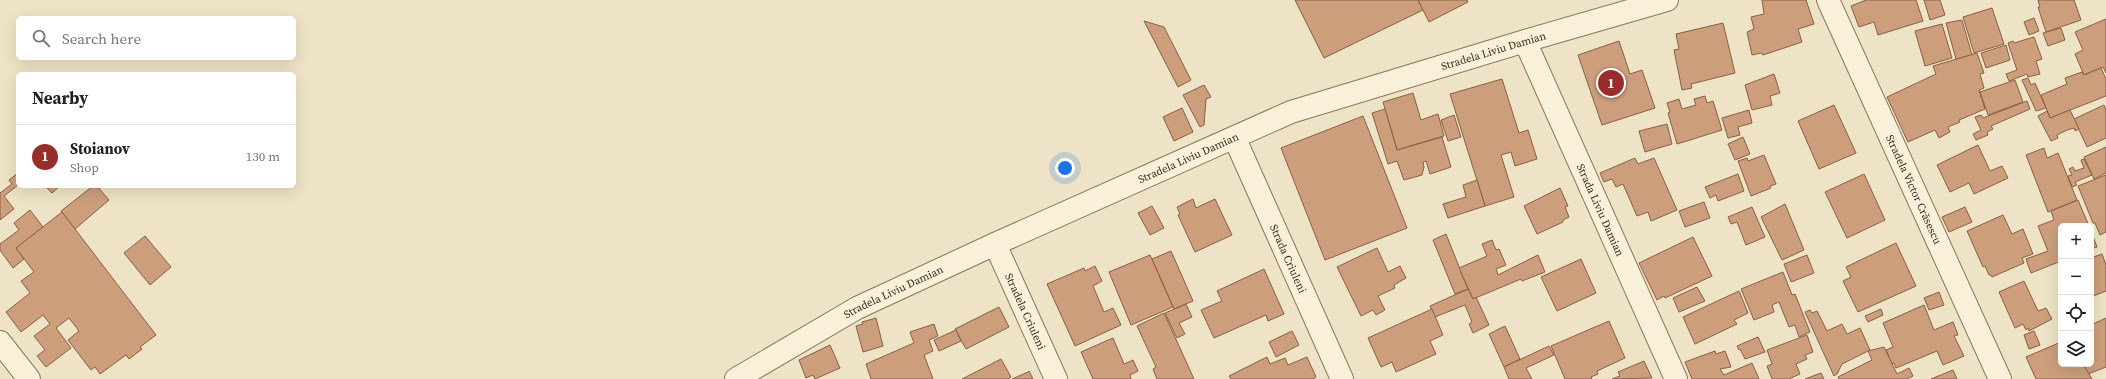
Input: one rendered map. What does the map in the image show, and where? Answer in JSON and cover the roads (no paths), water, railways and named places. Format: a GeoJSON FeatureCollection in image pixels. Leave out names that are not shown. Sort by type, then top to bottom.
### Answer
{"type":"FeatureCollection","features":[{"type":"Feature","properties":{"kind":"street","name":"Stradela Liviu Damian"},"geometry":{"type":"LineString","coordinates":[[736,379],[857,308],[995,244],[1235,139],[1291,112],[1525,40],[1667,0]]}},
{"type":"Feature","properties":{"kind":"street","name":"Stradela Victor Crăsescu"},"geometry":{"type":"LineString","coordinates":[[1828,0],[2000,379]]}},
{"type":"Feature","properties":{"kind":"street","name":"Strada Liviu Damian"},"geometry":{"type":"LineString","coordinates":[[1525,40],[1676,379]]}},
{"type":"Feature","properties":{"kind":"street","name":"Strada Criuleni"},"geometry":{"type":"LineString","coordinates":[[1235,139],[1342,379]]}},
{"type":"Feature","properties":{"kind":"street","name":"Stradela Criuleni"},"geometry":{"type":"LineString","coordinates":[[995,244],[1056,379]]}},
{"type":"Feature","properties":{"kind":"street"},"geometry":{"type":"LineString","coordinates":[[0,342],[29,379]]}},
{"type":"Feature","properties":{"kind":"place","name":"Stoianov"},"geometry":{"type":"Point","coordinates":[1611,83]}}]}
